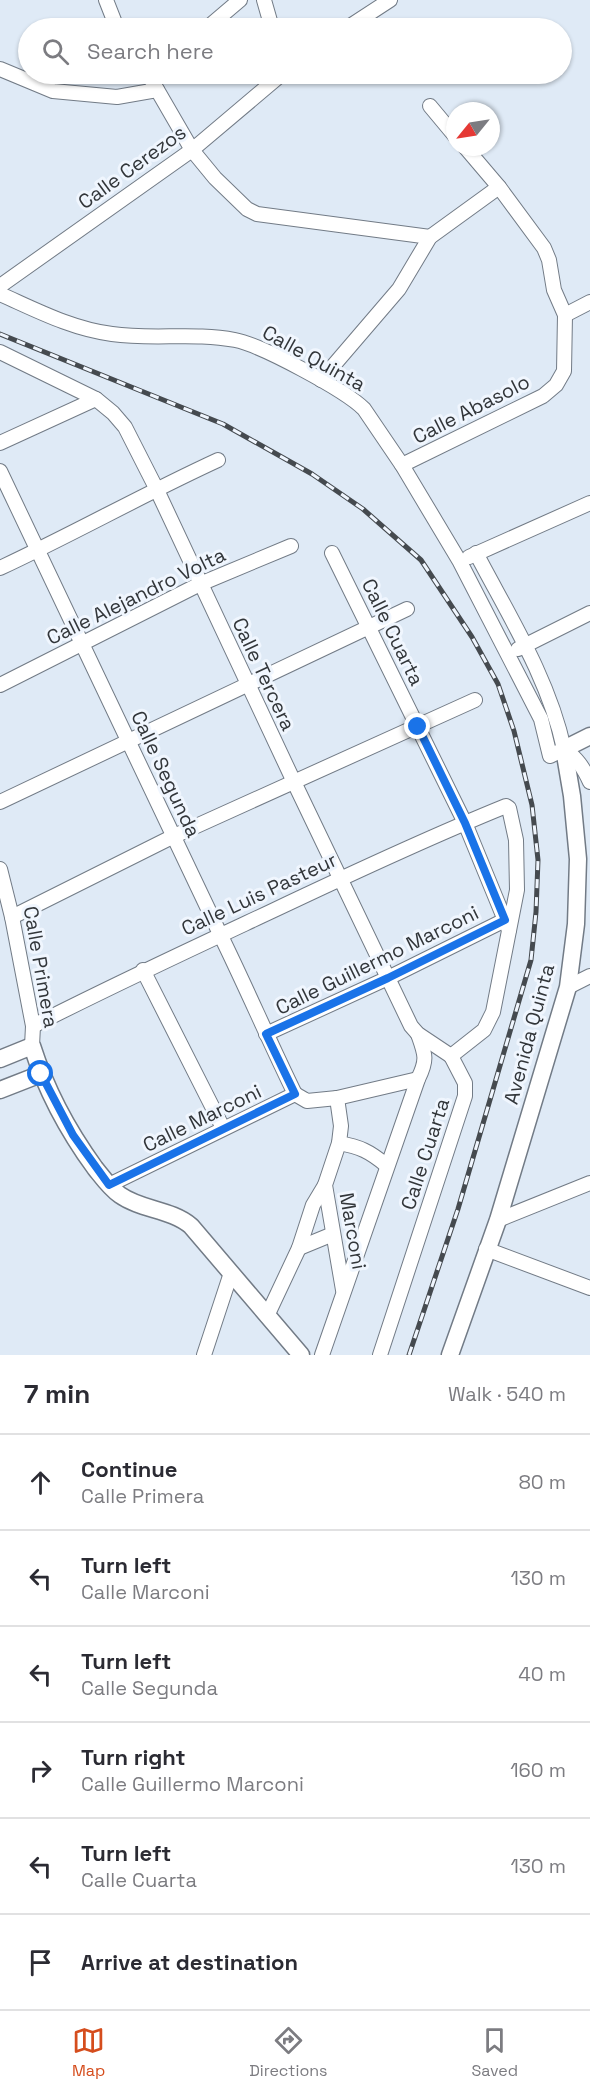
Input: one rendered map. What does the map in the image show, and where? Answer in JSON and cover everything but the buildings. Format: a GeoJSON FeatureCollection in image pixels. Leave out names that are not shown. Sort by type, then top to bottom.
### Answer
{"type":"FeatureCollection","features":[{"type":"Feature","properties":{"kind":"street"},"geometry":{"type":"LineString","coordinates":[[106,0],[113,18]]}},
{"type":"Feature","properties":{"kind":"street"},"geometry":{"type":"LineString","coordinates":[[219,18],[240,0]]}},
{"type":"Feature","properties":{"kind":"street"},"geometry":{"type":"LineString","coordinates":[[264,0],[269,18]]}},
{"type":"Feature","properties":{"kind":"street"},"geometry":{"type":"LineString","coordinates":[[362,18],[390,0]]}},
{"type":"Feature","properties":{"kind":"street"},"geometry":{"type":"LineString","coordinates":[[0,69],[18,76]]}},
{"type":"Feature","properties":{"kind":"street"},"geometry":{"type":"LineString","coordinates":[[36,84],[53,91],[117,97],[142,84]]}},
{"type":"Feature","properties":{"kind":"street"},"geometry":{"type":"LineString","coordinates":[[155,84],[192,150],[215,178],[247,209],[257,214],[430,237]]}},
{"type":"Feature","properties":{"kind":"street","name":"Calle Cerezos"},"geometry":{"type":"LineString","coordinates":[[0,286],[192,150],[270,84]]}},
{"type":"Feature","properties":{"kind":"street"},"geometry":{"type":"LineString","coordinates":[[430,106],[446,125]]}},
{"type":"Feature","properties":{"kind":"street","name":"Calle Abasolo"},"geometry":{"type":"LineString","coordinates":[[402,465],[543,396],[556,385],[564,371],[566,315],[554,290],[549,260],[544,248],[499,187],[473,156]]}},
{"type":"Feature","properties":{"kind":"street"},"geometry":{"type":"LineString","coordinates":[[321,380],[399,289],[430,237],[499,187]]}},
{"type":"Feature","properties":{"kind":"street","name":"Calle Quinta"},"geometry":{"type":"LineString","coordinates":[[0,294],[72,325],[110,334],[135,337],[193,336],[236,340],[255,346],[321,380],[357,401],[364,409],[402,465],[460,562]]}},
{"type":"Feature","properties":{"kind":"street"},"geometry":{"type":"LineString","coordinates":[[566,315],[590,302]]}},
{"type":"Feature","properties":{"kind":"street","name":"Calle Tercera"},"geometry":{"type":"LineString","coordinates":[[0,352],[96,399],[114,413],[125,427],[411,1026],[418,1034],[451,1056]]}},
{"type":"Feature","properties":{"kind":"street"},"geometry":{"type":"LineString","coordinates":[[0,443],[96,399]]}},
{"type":"Feature","properties":{"kind":"street"},"geometry":{"type":"LineString","coordinates":[[0,568],[38,551],[156,488],[218,460]]}},
{"type":"Feature","properties":{"kind":"street","name":"Calle Segunda"},"geometry":{"type":"LineString","coordinates":[[0,471],[295,1094]]}},
{"type":"Feature","properties":{"kind":"street"},"geometry":{"type":"LineString","coordinates":[[460,562],[590,503]]}},
{"type":"Feature","properties":{"kind":"street","name":"Calle Alejandro Volta"},"geometry":{"type":"LineString","coordinates":[[0,685],[200,584],[291,546]]}},
{"type":"Feature","properties":{"kind":"street","name":"Calle Cuarta"},"geometry":{"type":"LineString","coordinates":[[332,553],[465,823],[507,925]]}},
{"type":"Feature","properties":{"kind":"street","name":"Avenida Quinta"},"geometry":{"type":"LineString","coordinates":[[476,553],[525,646],[548,696],[557,752]]}},
{"type":"Feature","properties":{"kind":"street","name":"Avenida Quinta"},"geometry":{"type":"LineString","coordinates":[[450,1355],[498,1220],[568,987],[584,856],[572,796],[557,752],[460,562]]}},
{"type":"Feature","properties":{"kind":"street"},"geometry":{"type":"LineString","coordinates":[[0,802],[407,609]]}},
{"type":"Feature","properties":{"kind":"street"},"geometry":{"type":"LineString","coordinates":[[508,654],[590,613]]}},
{"type":"Feature","properties":{"kind":"street"},"geometry":{"type":"LineString","coordinates":[[12,917],[172,837],[475,700]]}},
{"type":"Feature","properties":{"kind":"street"},"geometry":{"type":"LineString","coordinates":[[557,752],[590,736]]}},
{"type":"Feature","properties":{"kind":"street"},"geometry":{"type":"LineString","coordinates":[[557,752],[575,756],[590,782]]}},
{"type":"Feature","properties":{"kind":"street","name":"Calle Luis Pasteur"},"geometry":{"type":"LineString","coordinates":[[33,1026],[143,970],[506,806],[511,812],[516,840],[517,890],[507,925]]}},
{"type":"Feature","properties":{"kind":"street","name":"Calle Primera"},"geometry":{"type":"LineString","coordinates":[[0,869],[12,917],[33,1026],[32,1046],[41,1074],[73,1135],[109,1185],[127,1199],[185,1220],[267,1316],[293,1351]]}},
{"type":"Feature","properties":{"kind":"street"},"geometry":{"type":"LineString","coordinates":[[451,1056],[476,1039],[484,1030],[493,1012],[507,925]]}},
{"type":"Feature","properties":{"kind":"street","name":"Calle Guillermo Marconi"},"geometry":{"type":"LineString","coordinates":[[266,1034],[507,925]]}},
{"type":"Feature","properties":{"kind":"street"},"geometry":{"type":"LineString","coordinates":[[143,970],[223,1128]]}},
{"type":"Feature","properties":{"kind":"street"},"geometry":{"type":"LineString","coordinates":[[568,987],[590,976]]}},
{"type":"Feature","properties":{"kind":"street","name":"Marconi"},"geometry":{"type":"LineString","coordinates":[[322,1355],[386,1165],[424,1066],[425,1056],[418,1034]]}},
{"type":"Feature","properties":{"kind":"street"},"geometry":{"type":"LineString","coordinates":[[0,1059],[32,1046]]}},
{"type":"Feature","properties":{"kind":"street","name":"Calle Cuarta"},"geometry":{"type":"LineString","coordinates":[[380,1355],[465,1096],[465,1083],[451,1056]]}},
{"type":"Feature","properties":{"kind":"street"},"geometry":{"type":"LineString","coordinates":[[0,1090],[41,1074]]}},
{"type":"Feature","properties":{"kind":"street"},"geometry":{"type":"LineString","coordinates":[[295,1094],[307,1101],[338,1098],[418,1079]]}},
{"type":"Feature","properties":{"kind":"street","name":"Calle Marconi"},"geometry":{"type":"LineString","coordinates":[[109,1185],[295,1094]]}},
{"type":"Feature","properties":{"kind":"street","name":"Marconi"},"geometry":{"type":"LineString","coordinates":[[338,1098],[341,1126],[339,1143],[325,1185],[343,1292]]}},
{"type":"Feature","properties":{"kind":"street"},"geometry":{"type":"LineString","coordinates":[[339,1143],[360,1147],[386,1165]]}},
{"type":"Feature","properties":{"kind":"street"},"geometry":{"type":"LineString","coordinates":[[498,1220],[590,1183]]}},
{"type":"Feature","properties":{"kind":"street"},"geometry":{"type":"LineString","coordinates":[[267,1316],[299,1248],[313,1205],[325,1185]]}},
{"type":"Feature","properties":{"kind":"street"},"geometry":{"type":"LineString","coordinates":[[299,1248],[333,1234]]}},
{"type":"Feature","properties":{"kind":"street"},"geometry":{"type":"LineString","coordinates":[[486,1249],[590,1288]]}},
{"type":"Feature","properties":{"kind":"street"},"geometry":{"type":"LineString","coordinates":[[204,1355],[231,1273]]}},
{"type":"Feature","properties":{"kind":"railway"},"geometry":{"type":"LineString","coordinates":[[0,334],[223,424],[312,474],[363,509],[421,560],[472,637],[498,684],[514,731],[532,805],[538,860],[531,960],[458,1209],[409,1355]]}},
{"type":"Feature","properties":{"kind":"route"},"geometry":{"type":"LineString","coordinates":[[41,1074],[73,1135],[109,1185],[295,1094],[266,1034],[388,978],[505,920],[465,823],[418,727]]}}]}
